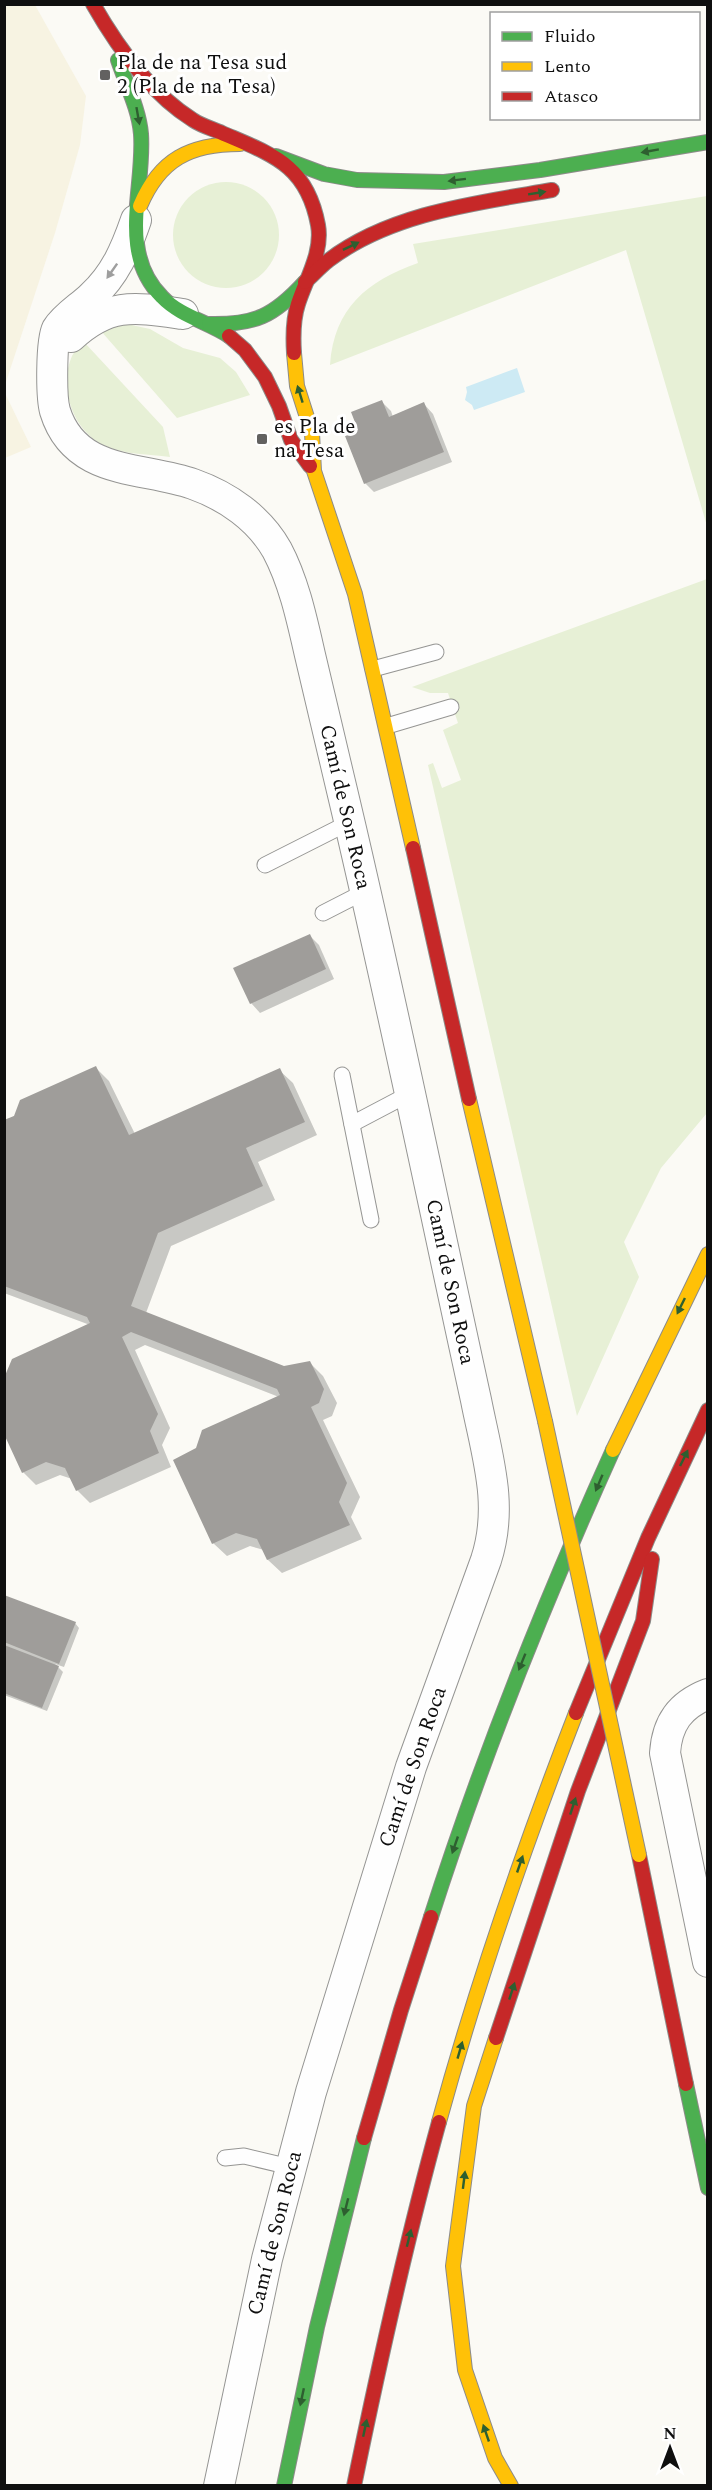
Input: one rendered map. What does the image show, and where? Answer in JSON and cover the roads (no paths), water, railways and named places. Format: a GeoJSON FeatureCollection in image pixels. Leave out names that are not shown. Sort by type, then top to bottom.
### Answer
{"type":"FeatureCollection","features":[{"type":"Feature","properties":{"kind":"main road"},"geometry":{"type":"LineString","coordinates":[[93,4],[114,41],[149,83],[194,121],[248,145],[324,174],[357,180],[444,182],[540,170],[708,142]]}},
{"type":"Feature","properties":{"kind":"main road"},"geometry":{"type":"LineString","coordinates":[[114,41],[122,74],[135,103],[140,126],[141,157],[136,248],[145,276],[161,298],[230,337],[256,365],[269,384],[290,438],[314,471]]}},
{"type":"Feature","properties":{"kind":"main road"},"geometry":{"type":"LineString","coordinates":[[136,218],[146,190],[164,167],[190,150],[218,143],[248,145]]}},
{"type":"Feature","properties":{"kind":"main road"},"geometry":{"type":"LineString","coordinates":[[276,156],[298,176],[312,200],[319,228],[316,256],[297,306],[293,359],[297,386],[312,433],[314,471],[355,594],[387,726],[470,1098],[546,1420],[708,2188]]}},
{"type":"Feature","properties":{"kind":"main road"},"geometry":{"type":"LineString","coordinates":[[196,319],[237,325],[263,319],[286,304],[321,265],[338,252],[406,223],[468,204],[571,187]]}},
{"type":"Feature","properties":{"kind":"main road"},"geometry":{"type":"LineString","coordinates":[[284,2486],[326,2289],[361,2150],[399,2013],[443,1879],[489,1746],[541,1617],[625,1422],[708,1254]]}},
{"type":"Feature","properties":{"kind":"main road"},"geometry":{"type":"LineString","coordinates":[[354,2486],[393,2303],[427,2167],[465,2034],[508,1899],[553,1769],[660,1507],[708,1410]]}},
{"type":"Feature","properties":{"kind":"main road"},"geometry":{"type":"LineString","coordinates":[[511,2486],[495,2458],[465,2370],[453,2265],[474,2106],[578,1791],[643,1621],[660,1507]]}},
{"type":"Feature","properties":{"kind":"street","name":"Camí de Son Roca"},"geometry":{"type":"LineString","coordinates":[[136,218],[127,245],[113,272],[93,295],[58,328],[55,336],[55,358],[51,383],[54,409],[59,423],[76,445],[110,465],[192,483],[222,496],[244,511],[270,538],[283,563],[297,604],[350,822],[494,1497],[495,1528],[486,1560],[411,1767],[332,2021],[290,2167],[267,2259],[219,2486]]}},
{"type":"Feature","properties":{"kind":"street"},"geometry":{"type":"LineString","coordinates":[[55,358],[67,341],[84,325],[108,312],[152,310],[196,319]]}},
{"type":"Feature","properties":{"kind":"street"},"geometry":{"type":"LineString","coordinates":[[708,1694],[697,1698],[674,1716],[666,1740],[665,1753],[708,1962]]}},
{"type":"Feature","properties":{"kind":"lane"},"geometry":{"type":"LineString","coordinates":[[373,669],[436,652]]}},
{"type":"Feature","properties":{"kind":"lane"},"geometry":{"type":"LineString","coordinates":[[387,726],[451,707]]}},
{"type":"Feature","properties":{"kind":"lane"},"geometry":{"type":"LineString","coordinates":[[265,866],[350,822]]}},
{"type":"Feature","properties":{"kind":"lane"},"geometry":{"type":"LineString","coordinates":[[323,913],[364,892]]}},
{"type":"Feature","properties":{"kind":"lane"},"geometry":{"type":"LineString","coordinates":[[342,1075],[371,1220]]}},
{"type":"Feature","properties":{"kind":"lane"},"geometry":{"type":"LineString","coordinates":[[352,1124],[409,1094]]}},
{"type":"Feature","properties":{"kind":"lane"},"geometry":{"type":"LineString","coordinates":[[225,2158],[244,2156],[290,2167]]}},
{"type":"Feature","properties":{"kind":"water"},"geometry":{"type":"Polygon","coordinates":[[[517,368],[525,392],[474,410],[472,405],[465,400],[466,387],[517,368]]]}},
{"type":"Feature","properties":{"kind":"place","name":"Pla de na Tesa sud 2 (Pla de na Tesa)"},"geometry":{"type":"Point","coordinates":[105,75]}},
{"type":"Feature","properties":{"kind":"place","name":"es Pla de na Tesa"},"geometry":{"type":"Point","coordinates":[262,439]}}]}
